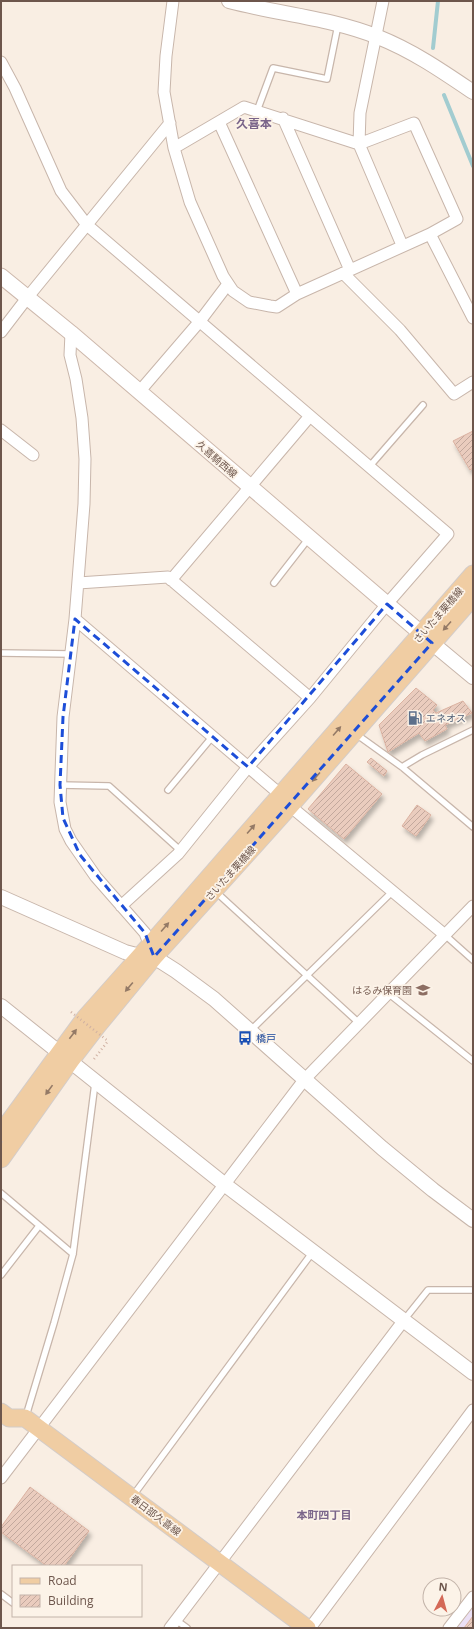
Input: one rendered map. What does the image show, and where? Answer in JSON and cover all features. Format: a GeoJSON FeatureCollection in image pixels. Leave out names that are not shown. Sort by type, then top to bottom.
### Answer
{"type":"FeatureCollection","features":[{"type":"Feature","properties":{"kind":"main road","name":"久喜騎西線"},"geometry":{"type":"LineString","coordinates":[[1,276],[71,333],[427,638]]}},
{"type":"Feature","properties":{"kind":"main road","name":"さいたま栗橋線"},"geometry":{"type":"LineString","coordinates":[[148,953],[214,891],[286,800],[354,733],[427,638],[473,574]]}},
{"type":"Feature","properties":{"kind":"main road","name":"さいたま栗橋線"},"geometry":{"type":"LineString","coordinates":[[1,1133],[65,1056],[98,1025],[148,953],[286,800],[427,638],[473,597]]}},
{"type":"Feature","properties":{"kind":"main road","name":"さいたま栗橋線"},"geometry":{"type":"LineString","coordinates":[[1,1159],[65,1056]]}},
{"type":"Feature","properties":{"kind":"main road"},"geometry":{"type":"LineString","coordinates":[[1,1412],[8,1418],[32,1422]]}},
{"type":"Feature","properties":{"kind":"main road","name":"春日部久喜線"},"geometry":{"type":"LineString","coordinates":[[32,1422],[307,1628]]}},
{"type":"Feature","properties":{"kind":"street"},"geometry":{"type":"LineString","coordinates":[[173,1],[166,56],[164,92],[174,148],[190,202],[223,276],[233,291],[249,302],[277,306],[297,294],[402,245],[430,234],[457,219],[414,123],[359,144],[283,118],[244,107],[174,148]]}},
{"type":"Feature","properties":{"kind":"street"},"geometry":{"type":"LineString","coordinates":[[229,1],[338,25],[376,36],[400,46],[432,64],[472,90]]}},
{"type":"Feature","properties":{"kind":"street"},"geometry":{"type":"LineString","coordinates":[[383,1],[360,113],[359,144],[402,245]]}},
{"type":"Feature","properties":{"kind":"street"},"geometry":{"type":"LineString","coordinates":[[1,62],[5,78],[61,191],[87,224],[448,534],[387,604],[310,698],[248,767],[180,851],[121,906]]}},
{"type":"Feature","properties":{"kind":"street"},"geometry":{"type":"LineString","coordinates":[[283,118],[346,272],[400,330],[454,394],[473,382]]}},
{"type":"Feature","properties":{"kind":"street"},"geometry":{"type":"LineString","coordinates":[[219,122],[297,294]]}},
{"type":"Feature","properties":{"kind":"street"},"geometry":{"type":"LineString","coordinates":[[1,332],[170,123]]}},
{"type":"Feature","properties":{"kind":"street"},"geometry":{"type":"LineString","coordinates":[[430,234],[473,318]]}},
{"type":"Feature","properties":{"kind":"street"},"geometry":{"type":"LineString","coordinates":[[139,392],[200,321],[228,284]]}},
{"type":"Feature","properties":{"kind":"street"},"geometry":{"type":"LineString","coordinates":[[71,333],[70,355],[76,379],[82,418],[85,459],[84,504],[75,619],[63,717],[60,802],[65,829],[71,841],[96,877],[145,933],[148,953]]}},
{"type":"Feature","properties":{"kind":"street"},"geometry":{"type":"LineString","coordinates":[[171,580],[310,416]]}},
{"type":"Feature","properties":{"kind":"street"},"geometry":{"type":"LineString","coordinates":[[1,430],[33,455]]}},
{"type":"Feature","properties":{"kind":"street"},"geometry":{"type":"LineString","coordinates":[[78,583],[168,577],[310,698]]}},
{"type":"Feature","properties":{"kind":"street"},"geometry":{"type":"LineString","coordinates":[[75,619],[445,935]]}},
{"type":"Feature","properties":{"kind":"street"},"geometry":{"type":"LineString","coordinates":[[427,638],[473,677]]}},
{"type":"Feature","properties":{"kind":"street"},"geometry":{"type":"LineString","coordinates":[[1,897],[125,952],[148,953],[176,971],[214,999],[304,1080],[416,1176],[473,1220]]}},
{"type":"Feature","properties":{"kind":"street"},"geometry":{"type":"LineString","coordinates":[[1,1478],[32,1422],[224,1184],[304,1080],[473,906]]}},
{"type":"Feature","properties":{"kind":"street"},"geometry":{"type":"LineString","coordinates":[[1,1006],[224,1184],[473,1373]]}},
{"type":"Feature","properties":{"kind":"street"},"geometry":{"type":"LineString","coordinates":[[173,1624],[404,1320]]}},
{"type":"Feature","properties":{"kind":"street"},"geometry":{"type":"LineString","coordinates":[[310,1628],[473,1410]]}},
{"type":"Feature","properties":{"kind":"street"},"geometry":{"type":"LineString","coordinates":[[449,1628],[473,1597]]}},
{"type":"Feature","properties":{"kind":"lane"},"geometry":{"type":"LineString","coordinates":[[257,111],[273,68],[327,79],[338,25]]}},
{"type":"Feature","properties":{"kind":"lane"},"geometry":{"type":"LineString","coordinates":[[369,467],[423,405]]}},
{"type":"Feature","properties":{"kind":"lane"},"geometry":{"type":"LineString","coordinates":[[274,583],[309,538]]}},
{"type":"Feature","properties":{"kind":"lane"},"geometry":{"type":"LineString","coordinates":[[1,652],[71,654]]}},
{"type":"Feature","properties":{"kind":"lane"},"geometry":{"type":"LineString","coordinates":[[402,767],[422,755],[473,730]]}},
{"type":"Feature","properties":{"kind":"lane"},"geometry":{"type":"LineString","coordinates":[[354,733],[402,767],[473,827]]}},
{"type":"Feature","properties":{"kind":"lane"},"geometry":{"type":"LineString","coordinates":[[168,790],[212,736]]}},
{"type":"Feature","properties":{"kind":"lane"},"geometry":{"type":"LineString","coordinates":[[60,785],[110,786],[180,851]]}},
{"type":"Feature","properties":{"kind":"lane"},"geometry":{"type":"LineString","coordinates":[[214,891],[359,1024]]}},
{"type":"Feature","properties":{"kind":"lane"},"geometry":{"type":"LineString","coordinates":[[250,1031],[393,892]]}},
{"type":"Feature","properties":{"kind":"lane"},"geometry":{"type":"LineString","coordinates":[[445,935],[473,960]]}},
{"type":"Feature","properties":{"kind":"lane"},"geometry":{"type":"LineString","coordinates":[[388,993],[473,1062]]}},
{"type":"Feature","properties":{"kind":"lane"},"geometry":{"type":"LineString","coordinates":[[32,1422],[54,1323],[73,1254],[95,1081]]}},
{"type":"Feature","properties":{"kind":"lane"},"geometry":{"type":"LineString","coordinates":[[1,1193],[73,1254]]}},
{"type":"Feature","properties":{"kind":"lane"},"geometry":{"type":"LineString","coordinates":[[1,1275],[39,1226]]}},
{"type":"Feature","properties":{"kind":"lane"},"geometry":{"type":"LineString","coordinates":[[132,1497],[313,1251]]}},
{"type":"Feature","properties":{"kind":"lane"},"geometry":{"type":"LineString","coordinates":[[404,1320],[428,1290],[473,1290]]}},
{"type":"Feature","properties":{"kind":"lane"},"geometry":{"type":"LineString","coordinates":[[1,1594],[12,1602]]}},
{"type":"Feature","properties":{"kind":"lane"},"geometry":{"type":"LineString","coordinates":[[173,1624],[187,1628]]}},
{"type":"Feature","properties":{"kind":"path"},"geometry":{"type":"LineString","coordinates":[[71,1012],[108,1040],[94,1059]]}},
{"type":"Feature","properties":{"kind":"highlighted area"},"geometry":{"type":"Polygon","coordinates":[[[387,604],[432,643],[154,957],[145,933],[80,855],[63,818],[60,785],[63,717],[75,619],[248,767],[387,604]]]}},
{"type":"Feature","properties":{"kind":"shaded area"},"geometry":{"type":"Polygon","coordinates":[[[473,1606],[473,1628],[456,1628],[473,1606]]]}},
{"type":"Feature","properties":{"kind":"building"},"geometry":{"type":"Polygon","coordinates":[[[473,431],[473,468],[470,470],[453,441],[473,431]]]}},
{"type":"Feature","properties":{"kind":"building"},"geometry":{"type":"Polygon","coordinates":[[[416,688],[437,705],[433,710],[436,713],[463,701],[472,713],[445,725],[447,729],[425,741],[419,733],[388,752],[379,725],[416,688]]]}},
{"type":"Feature","properties":{"kind":"building"},"geometry":{"type":"Polygon","coordinates":[[[371,758],[387,771],[384,776],[367,762],[371,758]]]}},
{"type":"Feature","properties":{"kind":"building"},"geometry":{"type":"Polygon","coordinates":[[[346,764],[382,794],[344,839],[308,809],[346,764]]]}},
{"type":"Feature","properties":{"kind":"building"},"geometry":{"type":"Polygon","coordinates":[[[417,805],[431,815],[416,836],[402,826],[417,805]]]}},
{"type":"Feature","properties":{"kind":"building"},"geometry":{"type":"Polygon","coordinates":[[[30,1487],[89,1531],[65,1565],[46,1565],[1,1532],[1,1527],[30,1487]]]}},
{"type":"Feature","properties":{"kind":"building"},"geometry":{"type":"Polygon","coordinates":[[[473,1616],[473,1628],[464,1628],[473,1616]]]}},
{"type":"Feature","properties":{"kind":"waterway"},"geometry":{"type":"LineString","coordinates":[[433,48],[438,1]]}},
{"type":"Feature","properties":{"kind":"waterway"},"geometry":{"type":"LineString","coordinates":[[444,95],[473,166]]}},
{"type":"Feature","properties":{"kind":"place","name":"エネオス"},"geometry":{"type":"Point","coordinates":[415,718]}},
{"type":"Feature","properties":{"kind":"place","name":"はるみ保育園"},"geometry":{"type":"Point","coordinates":[423,990]}},
{"type":"Feature","properties":{"kind":"place","name":"橋戸"},"geometry":{"type":"Point","coordinates":[245,1038]}},
{"type":"Feature","properties":{"kind":"district","name":"久喜本"},"geometry":{"type":"Point","coordinates":[254,123]}},
{"type":"Feature","properties":{"kind":"district","name":"本町四丁目"},"geometry":{"type":"Point","coordinates":[324,1514]}}]}
